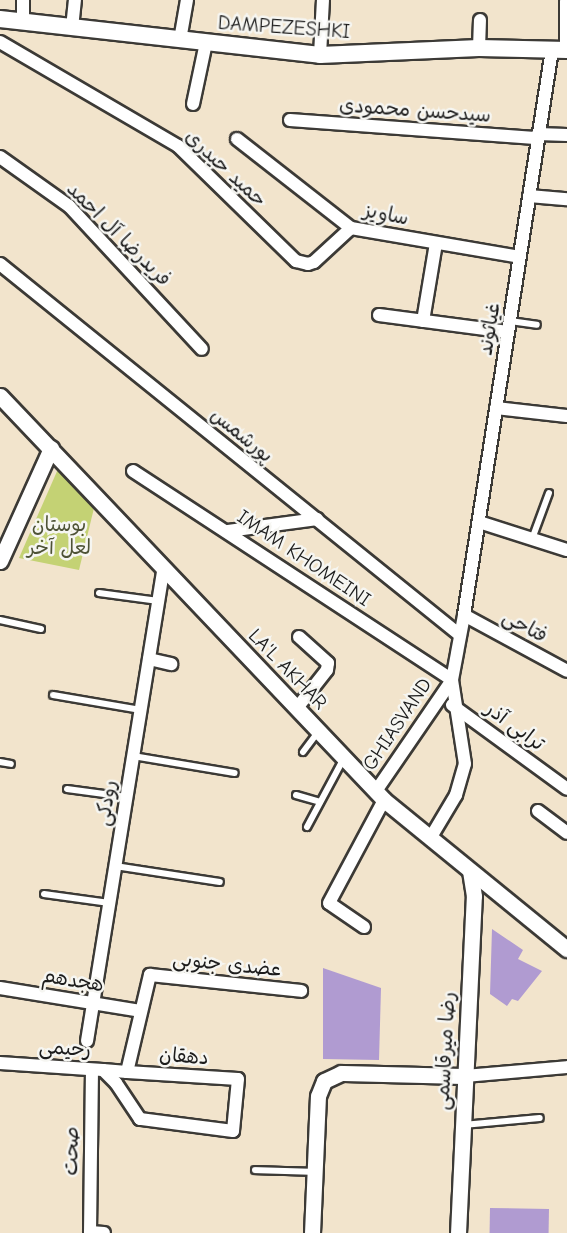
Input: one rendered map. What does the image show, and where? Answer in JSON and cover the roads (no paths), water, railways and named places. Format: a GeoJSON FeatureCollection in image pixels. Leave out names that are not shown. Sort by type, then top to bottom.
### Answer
{"type":"FeatureCollection","features":[{"type":"Feature","properties":{"kind":"main road","name":"DAMPEZESHKI"},"geometry":{"type":"LineString","coordinates":[[0,19],[206,44],[320,55],[480,48],[562,50]]}},
{"type":"Feature","properties":{"kind":"street"},"geometry":{"type":"LineString","coordinates":[[23,0],[23,22]]}},
{"type":"Feature","properties":{"kind":"street"},"geometry":{"type":"LineString","coordinates":[[72,28],[75,0]]}},
{"type":"Feature","properties":{"kind":"street"},"geometry":{"type":"LineString","coordinates":[[180,40],[187,0]]}},
{"type":"Feature","properties":{"kind":"street"},"geometry":{"type":"LineString","coordinates":[[320,55],[323,0]]}},
{"type":"Feature","properties":{"kind":"street","name":"غیاثوند"},"geometry":{"type":"LineString","coordinates":[[452,680],[479,522],[538,136],[562,50],[566,1]]}},
{"type":"Feature","properties":{"kind":"street"},"geometry":{"type":"LineString","coordinates":[[480,20],[480,48]]}},
{"type":"Feature","properties":{"kind":"street","name":"حمید حیدری"},"geometry":{"type":"LineString","coordinates":[[0,42],[178,146],[296,261],[308,264],[314,262],[351,228]]}},
{"type":"Feature","properties":{"kind":"street"},"geometry":{"type":"LineString","coordinates":[[193,104],[206,44]]}},
{"type":"Feature","properties":{"kind":"street","name":"سیدحسن محمودی"},"geometry":{"type":"LineString","coordinates":[[290,120],[538,136],[567,135]]}},
{"type":"Feature","properties":{"kind":"street","name":"ساویز"},"geometry":{"type":"LineString","coordinates":[[237,139],[351,228],[520,257]]}},
{"type":"Feature","properties":{"kind":"street","name":"فریدرضا آل احمد"},"geometry":{"type":"LineString","coordinates":[[0,157],[69,206],[202,349]]}},
{"type":"Feature","properties":{"kind":"street"},"geometry":{"type":"LineString","coordinates":[[529,196],[567,199]]}},
{"type":"Feature","properties":{"kind":"street"},"geometry":{"type":"LineString","coordinates":[[423,321],[436,243]]}},
{"type":"Feature","properties":{"kind":"street","name":"پورشمس"},"geometry":{"type":"LineString","coordinates":[[0,264],[460,635]]}},
{"type":"Feature","properties":{"kind":"street"},"geometry":{"type":"LineString","coordinates":[[379,315],[423,321],[509,326]]}},
{"type":"Feature","properties":{"kind":"street","name":"LA'L AKHAR"},"geometry":{"type":"LineString","coordinates":[[0,396],[163,570],[380,795],[567,949]]}},
{"type":"Feature","properties":{"kind":"street"},"geometry":{"type":"LineString","coordinates":[[496,408],[567,416]]}},
{"type":"Feature","properties":{"kind":"street"},"geometry":{"type":"LineString","coordinates":[[0,561],[7,528],[51,448]]}},
{"type":"Feature","properties":{"kind":"street","name":"IMAM KHOMEINI"},"geometry":{"type":"LineString","coordinates":[[133,471],[228,531],[452,680]]}},
{"type":"Feature","properties":{"kind":"street"},"geometry":{"type":"LineString","coordinates":[[228,531],[317,519]]}},
{"type":"Feature","properties":{"kind":"street"},"geometry":{"type":"LineString","coordinates":[[479,522],[567,550]]}},
{"type":"Feature","properties":{"kind":"street","name":"رودکی"},"geometry":{"type":"LineString","coordinates":[[87,1041],[163,570]]}},
{"type":"Feature","properties":{"kind":"street","name":"فتاحی"},"geometry":{"type":"LineString","coordinates":[[464,615],[567,671]]}},
{"type":"Feature","properties":{"kind":"street"},"geometry":{"type":"LineString","coordinates":[[297,708],[327,669],[328,663],[299,637]]}},
{"type":"Feature","properties":{"kind":"street"},"geometry":{"type":"LineString","coordinates":[[149,659],[171,664]]}},
{"type":"Feature","properties":{"kind":"street"},"geometry":{"type":"LineString","coordinates":[[431,837],[456,795],[465,764],[454,706],[452,680]]}},
{"type":"Feature","properties":{"kind":"street","name":"GHIASVAND"},"geometry":{"type":"LineString","coordinates":[[364,927],[329,903],[380,795],[452,680]]}},
{"type":"Feature","properties":{"kind":"street","name":"ترابی آذر"},"geometry":{"type":"LineString","coordinates":[[440,696],[567,789]]}},
{"type":"Feature","properties":{"kind":"street"},"geometry":{"type":"LineString","coordinates":[[538,810],[567,833]]}},
{"type":"Feature","properties":{"kind":"street","name":"رضا میرقاسمی"},"geometry":{"type":"LineString","coordinates":[[458,1233],[474,896],[470,871]]}},
{"type":"Feature","properties":{"kind":"street","name":"عضدی جنوبی"},"geometry":{"type":"LineString","coordinates":[[141,1011],[150,975],[301,991]]}},
{"type":"Feature","properties":{"kind":"street","name":"هجدهم"},"geometry":{"type":"LineString","coordinates":[[0,988],[141,1011]]}},
{"type":"Feature","properties":{"kind":"street"},"geometry":{"type":"LineString","coordinates":[[127,1072],[141,1011]]}},
{"type":"Feature","properties":{"kind":"street","name":"رحیمی"},"geometry":{"type":"LineString","coordinates":[[0,1063],[127,1072]]}},
{"type":"Feature","properties":{"kind":"street"},"geometry":{"type":"LineString","coordinates":[[312,1233],[319,1089],[332,1075],[465,1076],[567,1067]]}},
{"type":"Feature","properties":{"kind":"street","name":"دهقان"},"geometry":{"type":"LineString","coordinates":[[98,1070],[116,1083],[140,1119],[233,1131],[238,1080],[127,1072]]}},
{"type":"Feature","properties":{"kind":"street","name":"صحت"},"geometry":{"type":"LineString","coordinates":[[90,1232],[98,1070]]}},
{"type":"Feature","properties":{"kind":"street"},"geometry":{"type":"LineString","coordinates":[[90,1232],[104,1233]]}},
{"type":"Feature","properties":{"kind":"lane"},"geometry":{"type":"LineString","coordinates":[[509,326],[537,325]]}},
{"type":"Feature","properties":{"kind":"lane"},"geometry":{"type":"LineString","coordinates":[[532,539],[549,493]]}},
{"type":"Feature","properties":{"kind":"lane"},"geometry":{"type":"LineString","coordinates":[[99,593],[158,601]]}},
{"type":"Feature","properties":{"kind":"lane"},"geometry":{"type":"LineString","coordinates":[[0,620],[41,629]]}},
{"type":"Feature","properties":{"kind":"lane"},"geometry":{"type":"LineString","coordinates":[[53,695],[141,710]]}},
{"type":"Feature","properties":{"kind":"lane"},"geometry":{"type":"LineString","coordinates":[[303,752],[319,732]]}},
{"type":"Feature","properties":{"kind":"lane"},"geometry":{"type":"LineString","coordinates":[[133,756],[235,773]]}},
{"type":"Feature","properties":{"kind":"lane"},"geometry":{"type":"LineString","coordinates":[[307,827],[344,757]]}},
{"type":"Feature","properties":{"kind":"lane"},"geometry":{"type":"LineString","coordinates":[[0,762],[11,764]]}},
{"type":"Feature","properties":{"kind":"lane"},"geometry":{"type":"LineString","coordinates":[[67,789],[127,797]]}},
{"type":"Feature","properties":{"kind":"lane"},"geometry":{"type":"LineString","coordinates":[[296,795],[320,802]]}},
{"type":"Feature","properties":{"kind":"lane"},"geometry":{"type":"LineString","coordinates":[[115,866],[220,882]]}},
{"type":"Feature","properties":{"kind":"lane"},"geometry":{"type":"LineString","coordinates":[[44,894],[109,903]]}},
{"type":"Feature","properties":{"kind":"lane"},"geometry":{"type":"LineString","coordinates":[[463,1125],[540,1118]]}},
{"type":"Feature","properties":{"kind":"lane"},"geometry":{"type":"LineString","coordinates":[[255,1170],[316,1172]]}},
{"type":"Feature","properties":{"kind":"park label","name":"بوستان لعل آخر"},"geometry":{"type":"Point","coordinates":[59,536]}}]}
